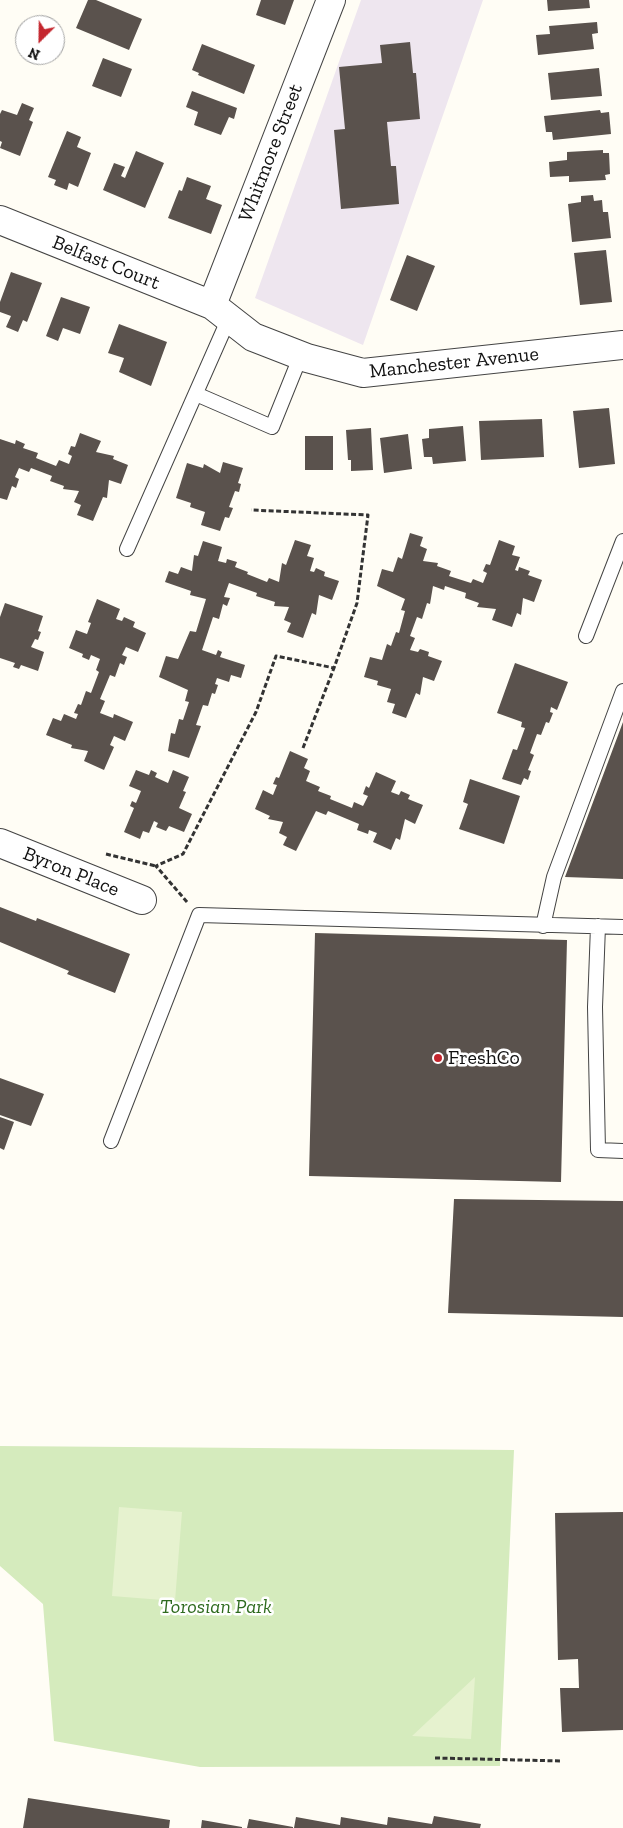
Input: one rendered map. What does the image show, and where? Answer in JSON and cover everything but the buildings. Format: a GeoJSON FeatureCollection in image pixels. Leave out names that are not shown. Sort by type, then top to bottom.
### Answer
{"type":"FeatureCollection","features":[{"type":"Feature","properties":{"kind":"street","name":"Whitmore Street"},"geometry":{"type":"LineString","coordinates":[[221,312],[331,0]]}},
{"type":"Feature","properties":{"kind":"street","name":"Belfast Court"},"geometry":{"type":"LineString","coordinates":[[0,220],[221,312]]}},
{"type":"Feature","properties":{"kind":"street","name":"Manchester Avenue"},"geometry":{"type":"LineString","coordinates":[[221,312],[253,337],[301,355],[363,373],[623,345]]}},
{"type":"Feature","properties":{"kind":"street","name":"Byron Place"},"geometry":{"type":"LineString","coordinates":[[0,843],[142,900]]}},
{"type":"Feature","properties":{"kind":"lane"},"geometry":{"type":"LineString","coordinates":[[127,549],[196,394],[221,312]]}},
{"type":"Feature","properties":{"kind":"lane"},"geometry":{"type":"LineString","coordinates":[[196,394],[272,427],[301,355]]}},
{"type":"Feature","properties":{"kind":"lane"},"geometry":{"type":"LineString","coordinates":[[586,636],[623,541]]}},
{"type":"Feature","properties":{"kind":"lane"},"geometry":{"type":"LineString","coordinates":[[543,926],[554,877],[623,691]]}},
{"type":"Feature","properties":{"kind":"lane"},"geometry":{"type":"LineString","coordinates":[[111,1141],[198,915],[623,927]]}},
{"type":"Feature","properties":{"kind":"lane"},"geometry":{"type":"LineString","coordinates":[[598,926],[595,1007],[598,1150],[623,1151]]}},
{"type":"Feature","properties":{"kind":"path"},"geometry":{"type":"LineString","coordinates":[[251,510],[368,515],[357,603],[334,668],[302,748]]}},
{"type":"Feature","properties":{"kind":"path"},"geometry":{"type":"LineString","coordinates":[[198,915],[156,866],[182,854],[256,712],[276,656],[334,668]]}},
{"type":"Feature","properties":{"kind":"path"},"geometry":{"type":"LineString","coordinates":[[435,1758],[562,1761]]}},
{"type":"Feature","properties":{"kind":"shaded area"},"geometry":{"type":"Polygon","coordinates":[[[361,0],[483,0],[363,345],[255,298],[361,0]]]}},
{"type":"Feature","properties":{"kind":"green space","name":"Torosian Park"},"geometry":{"type":"Polygon","coordinates":[[[0,1446],[514,1450],[500,1766],[200,1767],[54,1741],[43,1604],[0,1566],[0,1446]]]}},
{"type":"Feature","properties":{"kind":"green space"},"geometry":{"type":"Polygon","coordinates":[[[119,1507],[182,1512],[175,1601],[112,1596],[119,1507]]]}},
{"type":"Feature","properties":{"kind":"green space"},"geometry":{"type":"Polygon","coordinates":[[[475,1677],[471,1739],[412,1736],[475,1677]]]}},
{"type":"Feature","properties":{"kind":"place","name":"FreshCo"},"geometry":{"type":"Point","coordinates":[438,1058]}}]}
